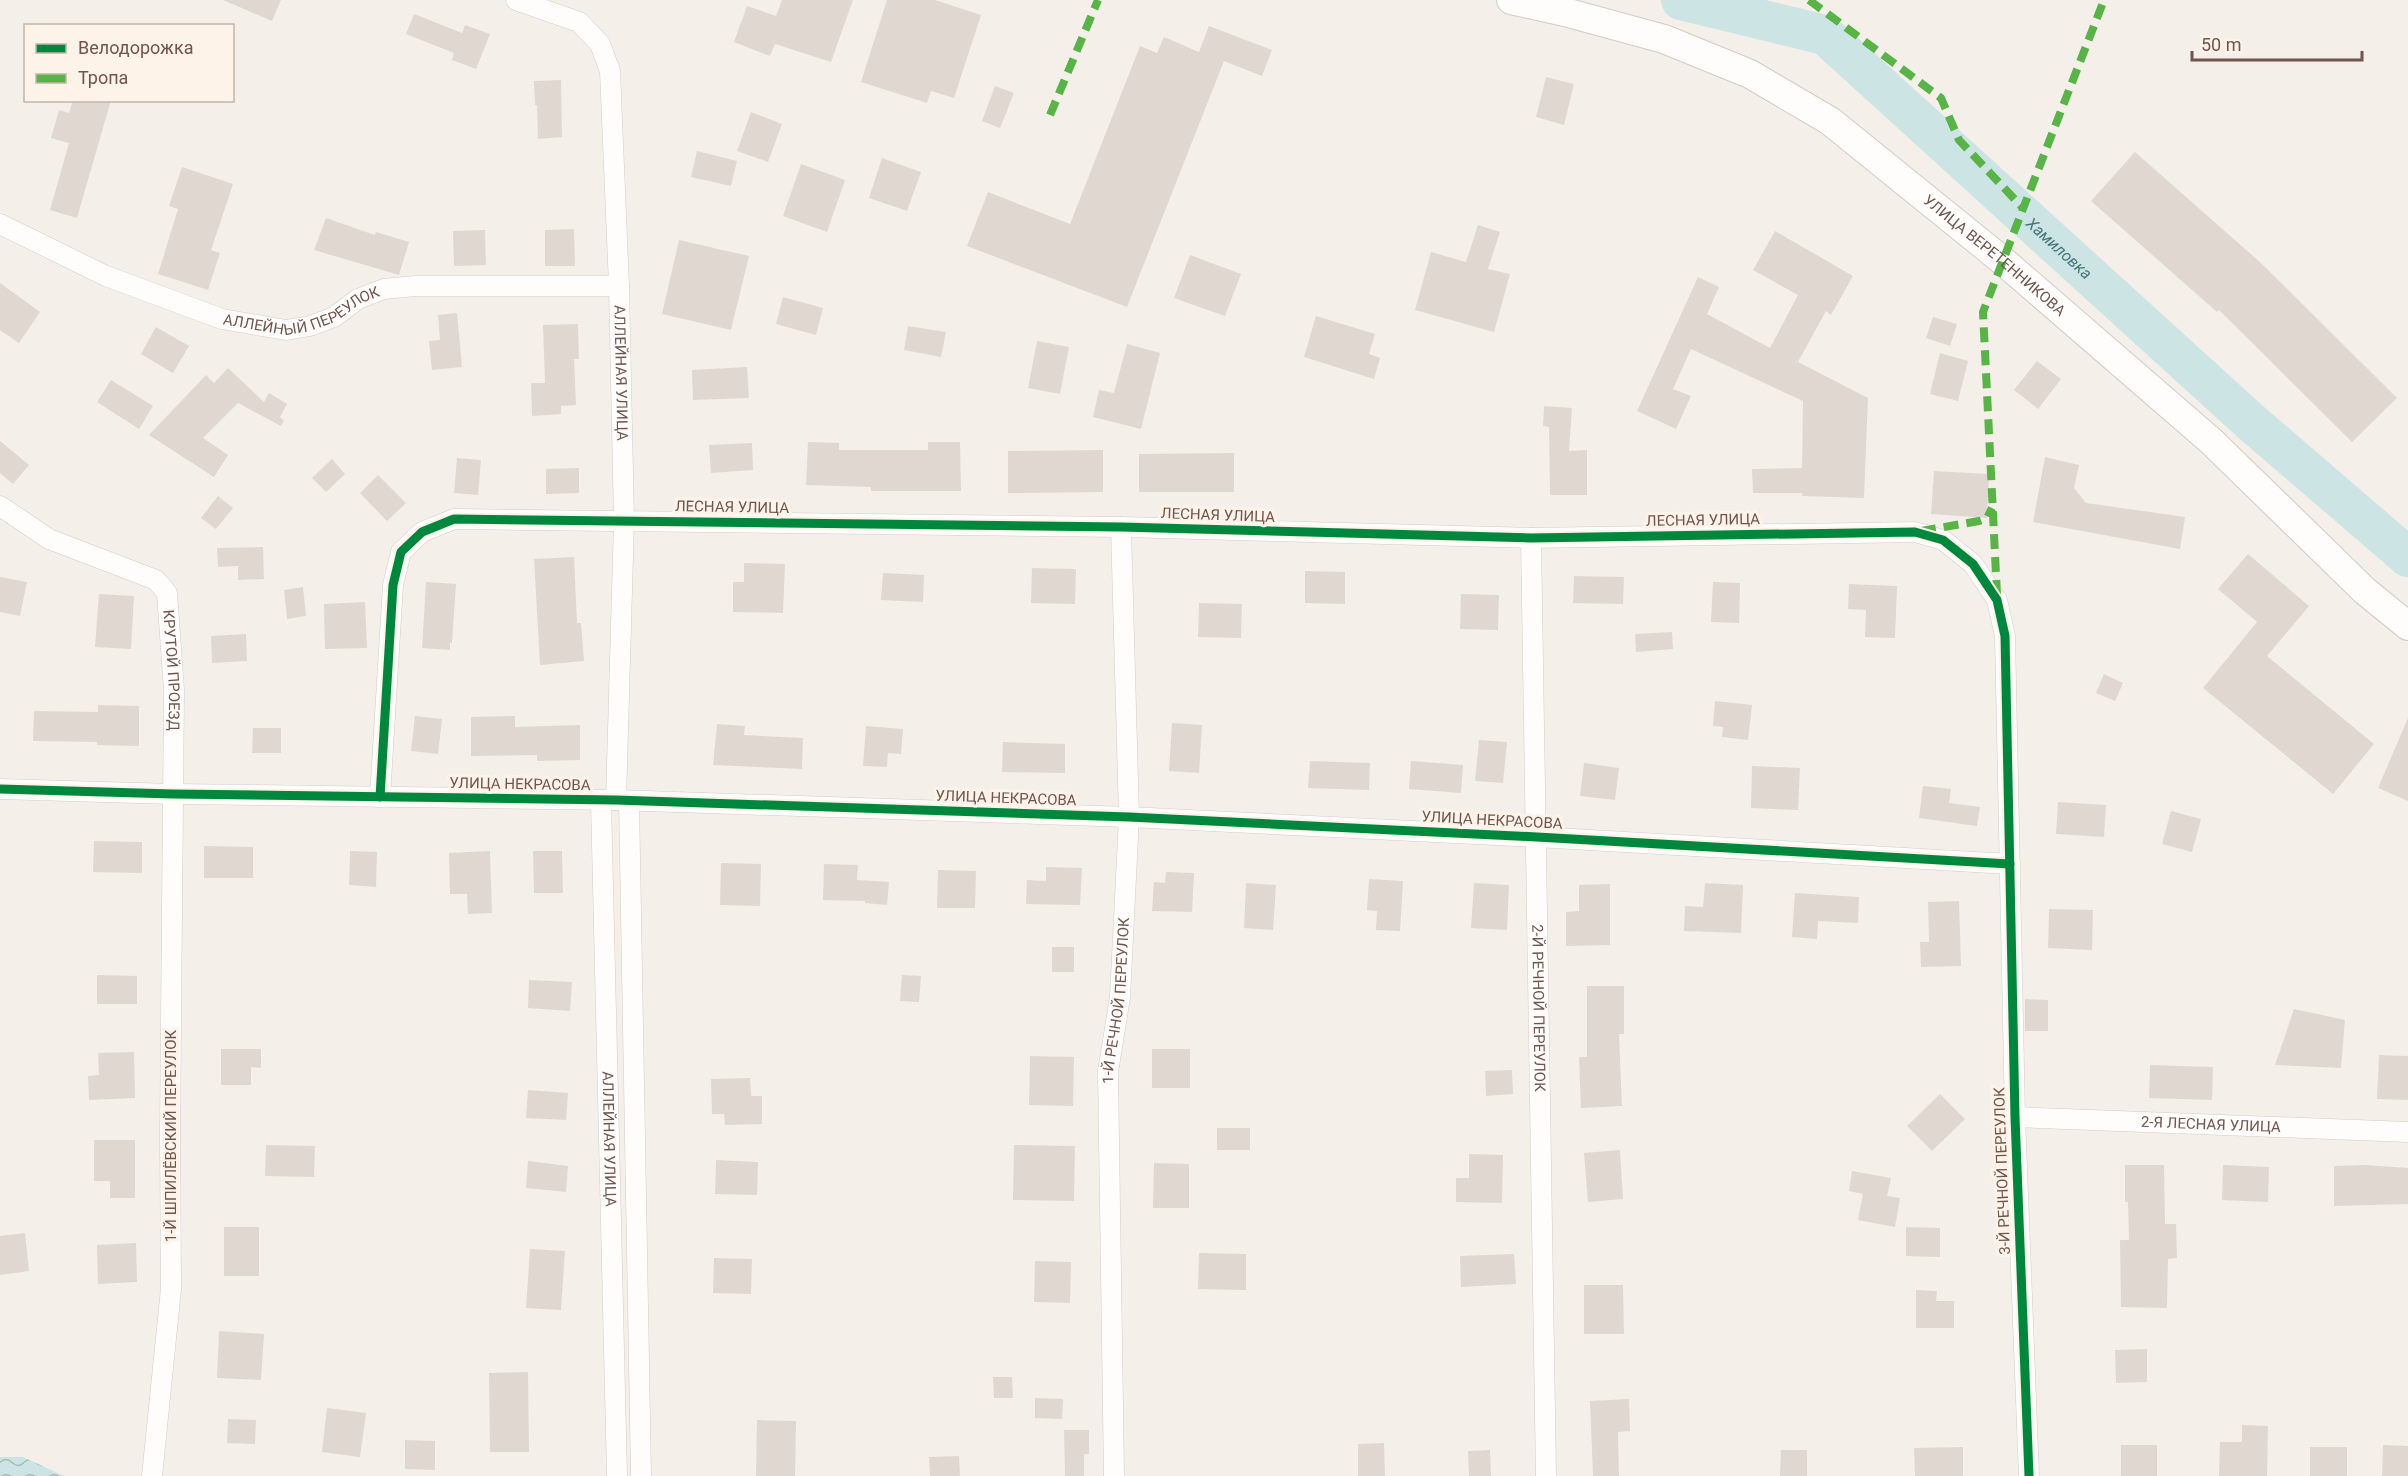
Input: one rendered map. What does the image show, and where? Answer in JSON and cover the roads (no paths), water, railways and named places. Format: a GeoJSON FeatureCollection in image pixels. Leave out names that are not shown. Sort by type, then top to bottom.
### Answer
{"type":"FeatureCollection","features":[{"type":"Feature","properties":{"kind":"main road","name":"УЛИЦА ВЕРЕТЕННИКОВА"},"geometry":{"type":"LineString","coordinates":[[1511,0],[1664,39],[1750,74],[1830,121],[2003,261],[2211,441],[2365,591],[2408,626]]}},
{"type":"Feature","properties":{"kind":"street","name":"АЛЛЕЙНАЯ УЛИЦА"},"geometry":{"type":"LineString","coordinates":[[516,0],[579,22],[600,44],[610,71],[619,286],[624,521],[615,801],[617,1476]]}},
{"type":"Feature","properties":{"kind":"street","name":"АЛЛЕЙНЫЙ ПЕРЕУЛОК"},"geometry":{"type":"LineString","coordinates":[[0,225],[106,276],[222,320],[286,330],[310,326],[334,317],[358,299],[384,289],[416,286],[619,286]]}},
{"type":"Feature","properties":{"kind":"street","name":"КРУТОЙ ПРОЕЗД"},"geometry":{"type":"LineString","coordinates":[[0,506],[49,539],[156,580],[167,592],[174,690],[173,794]]}},
{"type":"Feature","properties":{"kind":"street","name":"ЛЕСНАЯ УЛИЦА"},"geometry":{"type":"LineString","coordinates":[[381,797],[393,585],[401,552],[422,532],[454,519],[1121,527],[1531,538],[1915,532],[1943,540],[1973,564],[1997,600],[2005,636],[2010,864]]}},
{"type":"Feature","properties":{"kind":"street","name":"1-Й РЕЧНОЙ ПЕРЕУЛОК"},"geometry":{"type":"LineString","coordinates":[[1114,1476],[1108,1072],[1120,997],[1129,817],[1121,527]]}},
{"type":"Feature","properties":{"kind":"street","name":"2-Й РЕЧНОЙ ПЕРЕУЛОК"},"geometry":{"type":"LineString","coordinates":[[1531,538],[1546,1476]]}},
{"type":"Feature","properties":{"kind":"street","name":"УЛИЦА НЕКРАСОВА"},"geometry":{"type":"LineString","coordinates":[[0,789],[615,801],[1129,817],[2010,864]]}},
{"type":"Feature","properties":{"kind":"street","name":"1-Й ШПИЛЁВСКИЙ ПЕРЕУЛОК"},"geometry":{"type":"LineString","coordinates":[[152,1476],[171,1289],[173,794]]}},
{"type":"Feature","properties":{"kind":"street","name":"АЛЛЕЙНАЯ УЛИЦА"},"geometry":{"type":"LineString","coordinates":[[615,801],[641,1476]]}},
{"type":"Feature","properties":{"kind":"street","name":"3-Й РЕЧНОЙ ПЕРЕУЛОК"},"geometry":{"type":"LineString","coordinates":[[2010,864],[2015,1117],[2029,1476]]}},
{"type":"Feature","properties":{"kind":"street","name":"2-Я ЛЕСНАЯ УЛИЦА"},"geometry":{"type":"LineString","coordinates":[[2015,1117],[2408,1132]]}},
{"type":"Feature","properties":{"kind":"water"},"geometry":{"type":"Polygon","coordinates":[[[0,1457],[23,1457],[64,1476],[0,1476],[0,1457]]]}},
{"type":"Feature","properties":{"kind":"waterway","name":"Хамиловка"},"geometry":{"type":"LineString","coordinates":[[1681,0],[1825,35],[2252,423],[2408,557]]}}]}
